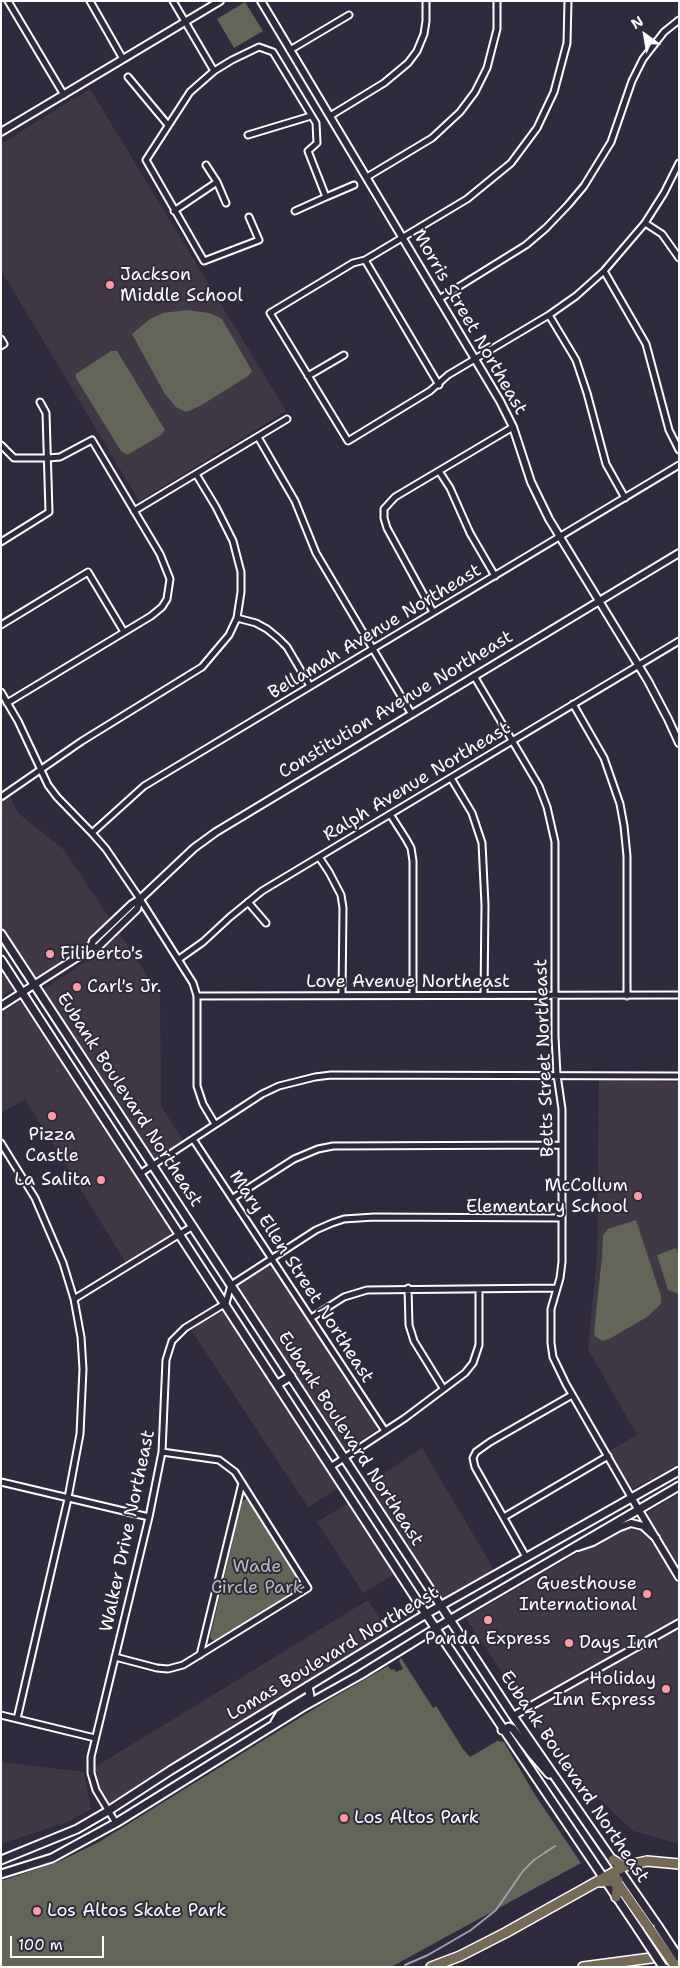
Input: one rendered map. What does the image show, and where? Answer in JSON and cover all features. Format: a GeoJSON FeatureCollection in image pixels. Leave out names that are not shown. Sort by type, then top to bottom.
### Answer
{"type":"FeatureCollection","features":[{"type":"Feature","properties":{"kind":"highway"},"geometry":{"type":"LineString","coordinates":[[613,1860],[621,1865],[623,1869]]}},
{"type":"Feature","properties":{"kind":"highway"},"geometry":{"type":"LineString","coordinates":[[431,1967],[460,1956],[623,1869],[647,1861],[679,1864]]}},
{"type":"Feature","properties":{"kind":"highway"},"geometry":{"type":"LineString","coordinates":[[616,1897],[617,1883],[623,1869]]}},
{"type":"Feature","properties":{"kind":"highway"},"geometry":{"type":"LineString","coordinates":[[604,1879],[617,1883],[623,1890],[653,1927],[676,1967]]}},
{"type":"Feature","properties":{"kind":"highway"},"geometry":{"type":"LineString","coordinates":[[583,1967],[679,1955]]}},
{"type":"Feature","properties":{"kind":"main road","name":"Eubank Boulevard Northeast"},"geometry":{"type":"LineString","coordinates":[[1,934],[513,1716],[613,1860]]}},
{"type":"Feature","properties":{"kind":"main road","name":"Eubank Boulevard Northeast"},"geometry":{"type":"LineString","coordinates":[[1,960],[226,1303],[502,1730],[663,1967]]}},
{"type":"Feature","properties":{"kind":"main road"},"geometry":{"type":"LineString","coordinates":[[64,1056],[76,1047]]}},
{"type":"Feature","properties":{"kind":"main road"},"geometry":{"type":"LineString","coordinates":[[278,1384],[291,1376]]}},
{"type":"Feature","properties":{"kind":"main road","name":"Lomas Boulevard Northeast"},"geometry":{"type":"LineString","coordinates":[[1,1860],[77,1829],[426,1614],[679,1470]]}},
{"type":"Feature","properties":{"kind":"main road","name":"Lomas Boulevard Northeast"},"geometry":{"type":"LineString","coordinates":[[1,1874],[52,1858],[116,1823],[271,1726],[679,1486]]}},
{"type":"Feature","properties":{"kind":"main road"},"geometry":{"type":"LineString","coordinates":[[271,1726],[280,1714],[310,1696],[308,1686]]}},
{"type":"Feature","properties":{"kind":"main road"},"geometry":{"type":"LineString","coordinates":[[502,1730],[509,1727],[513,1729],[542,1767],[559,1781]]}},
{"type":"Feature","properties":{"kind":"main road","name":"Eubank Boulevard Northeast"},"geometry":{"type":"LineString","coordinates":[[623,1869],[653,1927],[679,1958]]}},
{"type":"Feature","properties":{"kind":"street"},"geometry":{"type":"LineString","coordinates":[[8,1],[64,95]]}},
{"type":"Feature","properties":{"kind":"street"},"geometry":{"type":"LineString","coordinates":[[90,1],[123,59]]}},
{"type":"Feature","properties":{"kind":"street"},"geometry":{"type":"LineString","coordinates":[[173,1],[214,71]]}},
{"type":"Feature","properties":{"kind":"street"},"geometry":{"type":"LineString","coordinates":[[2,131],[220,1]]}},
{"type":"Feature","properties":{"kind":"street","name":"Morris Street Northeast"},"geometry":{"type":"LineString","coordinates":[[261,1],[367,177],[513,427],[531,482],[548,519],[638,666],[668,718],[679,743]]}},
{"type":"Feature","properties":{"kind":"street"},"geometry":{"type":"LineString","coordinates":[[330,116],[397,74],[408,63],[417,51],[424,34],[426,1]]}},
{"type":"Feature","properties":{"kind":"street"},"geometry":{"type":"LineString","coordinates":[[367,177],[432,138],[460,112],[487,68],[497,29],[497,1]]}},
{"type":"Feature","properties":{"kind":"street"},"geometry":{"type":"LineString","coordinates":[[568,1],[567,43],[559,77],[547,110],[521,150],[501,173],[481,189],[402,238],[365,260],[353,263],[270,313],[348,441],[439,385],[448,375],[549,315],[576,296],[604,271],[645,222],[664,194],[679,163]]}},
{"type":"Feature","properties":{"kind":"street"},"geometry":{"type":"LineString","coordinates":[[290,50],[349,15]]}},
{"type":"Feature","properties":{"kind":"street"},"geometry":{"type":"LineString","coordinates":[[439,299],[526,245],[568,205],[584,186],[610,142],[632,81],[643,59],[658,39],[679,20]]}},
{"type":"Feature","properties":{"kind":"street"},"geometry":{"type":"LineString","coordinates":[[249,217],[259,240],[204,261],[146,160],[190,92],[214,71],[259,47],[273,52],[316,123],[317,142],[308,151],[326,197]]}},
{"type":"Feature","properties":{"kind":"street"},"geometry":{"type":"LineString","coordinates":[[128,77],[168,125]]}},
{"type":"Feature","properties":{"kind":"street"},"geometry":{"type":"LineString","coordinates":[[248,135],[311,116]]}},
{"type":"Feature","properties":{"kind":"street"},"geometry":{"type":"LineString","coordinates":[[206,165],[217,182],[226,203]]}},
{"type":"Feature","properties":{"kind":"street"},"geometry":{"type":"LineString","coordinates":[[174,210],[217,182]]}},
{"type":"Feature","properties":{"kind":"street"},"geometry":{"type":"LineString","coordinates":[[295,211],[354,185]]}},
{"type":"Feature","properties":{"kind":"street"},"geometry":{"type":"LineString","coordinates":[[645,222],[662,234],[679,258]]}},
{"type":"Feature","properties":{"kind":"street"},"geometry":{"type":"LineString","coordinates":[[365,260],[439,385]]}},
{"type":"Feature","properties":{"kind":"street"},"geometry":{"type":"LineString","coordinates":[[604,271],[646,344],[669,430],[679,450]]}},
{"type":"Feature","properties":{"kind":"street"},"geometry":{"type":"LineString","coordinates":[[549,315],[576,360],[606,464],[625,498]]}},
{"type":"Feature","properties":{"kind":"street"},"geometry":{"type":"LineString","coordinates":[[1,339],[4,344],[1,346]]}},
{"type":"Feature","properties":{"kind":"street"},"geometry":{"type":"LineString","coordinates":[[308,376],[344,355]]}},
{"type":"Feature","properties":{"kind":"street"},"geometry":{"type":"LineString","coordinates":[[1,542],[49,512],[46,413],[40,402]]}},
{"type":"Feature","properties":{"kind":"street"},"geometry":{"type":"LineString","coordinates":[[134,511],[287,419]]}},
{"type":"Feature","properties":{"kind":"street"},"geometry":{"type":"LineString","coordinates":[[433,612],[387,528],[384,509],[395,497],[513,427]]}},
{"type":"Feature","properties":{"kind":"street"},"geometry":{"type":"LineString","coordinates":[[258,437],[295,501],[316,553],[412,713]]}},
{"type":"Feature","properties":{"kind":"street"},"geometry":{"type":"LineString","coordinates":[[1,445],[14,458],[48,458],[60,457],[92,440],[167,568],[170,579],[167,599],[162,607],[151,616],[7,702]]}},
{"type":"Feature","properties":{"kind":"street","name":"Bellamah Avenue Northeast"},"geometry":{"type":"LineString","coordinates":[[92,832],[144,786],[679,465]]}},
{"type":"Feature","properties":{"kind":"street"},"geometry":{"type":"LineString","coordinates":[[439,471],[450,488],[470,533],[495,576]]}},
{"type":"Feature","properties":{"kind":"street"},"geometry":{"type":"LineString","coordinates":[[1,797],[40,772],[82,741],[202,667],[229,635],[237,618],[241,592],[241,572],[233,541],[216,507],[196,474]]}},
{"type":"Feature","properties":{"kind":"street","name":"Constitution Avenue Northeast"},"geometry":{"type":"LineString","coordinates":[[1,1006],[90,949],[98,948],[137,909],[140,899],[194,848],[216,832],[679,553]]}},
{"type":"Feature","properties":{"kind":"street"},"geometry":{"type":"LineString","coordinates":[[1,625],[88,572],[124,632]]}},
{"type":"Feature","properties":{"kind":"street"},"geometry":{"type":"LineString","coordinates":[[237,618],[256,623],[278,638],[287,647],[310,686]]}},
{"type":"Feature","properties":{"kind":"street","name":"Ralph Avenue Northeast"},"geometry":{"type":"LineString","coordinates":[[179,959],[203,942],[262,891],[679,641]]}},
{"type":"Feature","properties":{"kind":"street","name":"Betts Street Northeast"},"geometry":{"type":"LineString","coordinates":[[474,676],[538,786],[547,807],[555,842],[557,1075],[562,1099],[562,1262],[551,1309],[550,1343],[553,1357],[572,1395],[631,1497]]}},
{"type":"Feature","properties":{"kind":"street"},"geometry":{"type":"LineString","coordinates":[[1,692],[18,721],[40,772],[57,797],[106,849],[179,959],[193,984],[197,996],[198,1086],[203,1104],[215,1124]]}},
{"type":"Feature","properties":{"kind":"street"},"geometry":{"type":"LineString","coordinates":[[574,704],[604,758],[620,804],[624,826],[627,865],[627,996]]}},
{"type":"Feature","properties":{"kind":"street"},"geometry":{"type":"LineString","coordinates":[[451,778],[472,813],[482,843],[485,905],[484,995]]}},
{"type":"Feature","properties":{"kind":"street"},"geometry":{"type":"LineString","coordinates":[[390,814],[411,848],[413,861],[413,994]]}},
{"type":"Feature","properties":{"kind":"street"},"geometry":{"type":"LineString","coordinates":[[319,857],[341,894],[342,995]]}},
{"type":"Feature","properties":{"kind":"street"},"geometry":{"type":"LineString","coordinates":[[248,902],[266,923]]}},
{"type":"Feature","properties":{"kind":"street","name":"Love Avenue Northeast"},"geometry":{"type":"LineString","coordinates":[[197,996],[413,994],[555,997],[679,996]]}},
{"type":"Feature","properties":{"kind":"street"},"geometry":{"type":"LineString","coordinates":[[141,1173],[262,1094],[279,1086],[315,1076],[679,1076]]}},
{"type":"Feature","properties":{"kind":"street","name":"Mary Ellen Street Northeast"},"geometry":{"type":"LineString","coordinates":[[193,1139],[385,1431]]}},
{"type":"Feature","properties":{"kind":"street"},"geometry":{"type":"LineString","coordinates":[[1,1143],[35,1198],[47,1222],[63,1263],[74,1299],[81,1336],[83,1369],[80,1434],[68,1497],[17,1719]]}},
{"type":"Feature","properties":{"kind":"street"},"geometry":{"type":"LineString","coordinates":[[233,1198],[294,1159],[333,1146],[561,1145]]}},
{"type":"Feature","properties":{"kind":"street"},"geometry":{"type":"LineString","coordinates":[[226,1303],[232,1285],[316,1230],[344,1219],[374,1217],[562,1218]]}},
{"type":"Feature","properties":{"kind":"street"},"geometry":{"type":"LineString","coordinates":[[74,1299],[193,1226]]}},
{"type":"Feature","properties":{"kind":"street"},"geometry":{"type":"LineString","coordinates":[[311,1318],[331,1304],[354,1293],[378,1288],[557,1288]]}},
{"type":"Feature","properties":{"kind":"street"},"geometry":{"type":"LineString","coordinates":[[408,1288],[409,1325],[414,1342],[443,1388]]}},
{"type":"Feature","properties":{"kind":"street"},"geometry":{"type":"LineString","coordinates":[[332,1466],[405,1418],[464,1373],[473,1363],[479,1345],[479,1289]]}},
{"type":"Feature","properties":{"kind":"street","name":"Walker Drive Northeast"},"geometry":{"type":"LineString","coordinates":[[116,1823],[96,1790],[91,1773],[91,1757],[149,1517],[162,1452],[166,1360],[172,1341],[185,1328],[226,1303]]}},
{"type":"Feature","properties":{"kind":"street"},"geometry":{"type":"LineString","coordinates":[[526,1557],[475,1467],[473,1462],[474,1456],[480,1448],[572,1395]]}},
{"type":"Feature","properties":{"kind":"street"},"geometry":{"type":"LineString","coordinates":[[115,1657],[157,1668],[168,1669],[183,1665],[308,1588],[235,1472],[219,1460],[162,1452]]}},
{"type":"Feature","properties":{"kind":"street"},"geometry":{"type":"LineString","coordinates":[[504,1517],[608,1456]]}},
{"type":"Feature","properties":{"kind":"street"},"geometry":{"type":"LineString","coordinates":[[1,1482],[149,1517]]}},
{"type":"Feature","properties":{"kind":"street"},"geometry":{"type":"LineString","coordinates":[[200,1655],[242,1483]]}},
{"type":"Feature","properties":{"kind":"street"},"geometry":{"type":"LineString","coordinates":[[631,1497],[679,1577]]}},
{"type":"Feature","properties":{"kind":"street"},"geometry":{"type":"LineString","coordinates":[[572,1548],[593,1542],[631,1523],[643,1526],[656,1538]]}},
{"type":"Feature","properties":{"kind":"street"},"geometry":{"type":"LineString","coordinates":[[513,1716],[679,1623]]}},
{"type":"Feature","properties":{"kind":"street"},"geometry":{"type":"LineString","coordinates":[[663,1632],[679,1629]]}},
{"type":"Feature","properties":{"kind":"street"},"geometry":{"type":"LineString","coordinates":[[1,1716],[95,1738]]}},
{"type":"Feature","properties":{"kind":"shaded area","name":"Jackson Middle School"},"geometry":{"type":"Polygon","coordinates":[[[90,89],[286,411],[139,501],[1,270],[1,144],[90,89]]]}},
{"type":"Feature","properties":{"kind":"shaded area"},"geometry":{"type":"Polygon","coordinates":[[[9,795],[18,813],[64,850],[111,920],[89,942],[66,960],[39,976],[32,975],[1,928],[1,800],[9,795]]]}},
{"type":"Feature","properties":{"kind":"shaded area"},"geometry":{"type":"Polygon","coordinates":[[[119,933],[160,995],[161,1106],[183,1140],[153,1159],[43,990],[97,954],[119,933]]]}},
{"type":"Feature","properties":{"kind":"shaded area"},"geometry":{"type":"Polygon","coordinates":[[[1,968],[14,989],[1,998],[1,968]]]}},
{"type":"Feature","properties":{"kind":"shaded area"},"geometry":{"type":"Polygon","coordinates":[[[22,1000],[170,1229],[168,1237],[126,1263],[25,1099],[1,1113],[1,1013],[22,1000]]]}},
{"type":"Feature","properties":{"kind":"shaded area","name":"McCollum Elementary School"},"geometry":{"type":"Polygon","coordinates":[[[599,1080],[679,1082],[679,1464],[633,1489],[609,1451],[637,1435],[588,1349],[597,1256],[599,1080]]]}},
{"type":"Feature","properties":{"kind":"shaded area"},"geometry":{"type":"Polygon","coordinates":[[[268,1265],[273,1266],[377,1426],[376,1430],[348,1449],[344,1448],[239,1288],[239,1284],[268,1265]]]}},
{"type":"Feature","properties":{"kind":"shaded area"},"geometry":{"type":"Polygon","coordinates":[[[222,1312],[226,1312],[339,1488],[308,1507],[191,1330],[222,1312]]]}},
{"type":"Feature","properties":{"kind":"shaded area"},"geometry":{"type":"Polygon","coordinates":[[[422,1448],[494,1570],[444,1598],[439,1595],[368,1484],[422,1448]]]}},
{"type":"Feature","properties":{"kind":"shaded area"},"geometry":{"type":"Polygon","coordinates":[[[679,1494],[679,1844],[633,1831],[562,1764],[466,1618],[679,1494]]]}},
{"type":"Feature","properties":{"kind":"shaded area"},"geometry":{"type":"Polygon","coordinates":[[[348,1503],[395,1574],[363,1593],[317,1522],[348,1503]]]}},
{"type":"Feature","properties":{"kind":"shaded area"},"geometry":{"type":"Polygon","coordinates":[[[368,1600],[388,1631],[116,1801],[109,1802],[99,1786],[95,1767],[368,1600]]]}},
{"type":"Feature","properties":{"kind":"shaded area"},"geometry":{"type":"Polygon","coordinates":[[[1,1762],[84,1772],[91,1809],[68,1822],[1,1844],[1,1762]]]}},
{"type":"Feature","properties":{"kind":"green space"},"geometry":{"type":"Polygon","coordinates":[[[245,2],[263,31],[234,48],[217,19],[245,2]]]}},
{"type":"Feature","properties":{"kind":"green space"},"geometry":{"type":"Polygon","coordinates":[[[187,310],[210,313],[222,319],[252,371],[248,376],[200,406],[186,412],[176,407],[165,394],[132,334],[150,319],[163,313],[187,310]]]}},
{"type":"Feature","properties":{"kind":"green space"},"geometry":{"type":"Polygon","coordinates":[[[111,351],[117,351],[165,430],[161,435],[127,455],[121,451],[76,378],[76,374],[111,351]]]}},
{"type":"Feature","properties":{"kind":"green space"},"geometry":{"type":"Polygon","coordinates":[[[636,1220],[661,1296],[661,1303],[647,1317],[609,1339],[602,1341],[595,1336],[594,1332],[603,1235],[608,1229],[636,1220]]]}},
{"type":"Feature","properties":{"kind":"green space"},"geometry":{"type":"Polygon","coordinates":[[[676,1248],[679,1256],[679,1294],[668,1290],[657,1255],[676,1248]]]}},
{"type":"Feature","properties":{"kind":"green space","name":"Wade Circle Park"},"geometry":{"type":"Polygon","coordinates":[[[245,1499],[248,1500],[299,1583],[300,1588],[297,1592],[216,1641],[210,1637],[242,1502],[245,1499]]]}},
{"type":"Feature","properties":{"kind":"green space","name":"Los Altos Park"},"geometry":{"type":"Polygon","coordinates":[[[401,1658],[433,1708],[436,1706],[470,1757],[497,1741],[504,1742],[535,1795],[581,1863],[391,1967],[1,1967],[1,1881],[58,1862],[99,1842],[322,1704],[388,1666],[396,1672],[403,1669],[399,1661],[401,1658]]]}},
{"type":"Feature","properties":{"kind":"waterway"},"geometry":{"type":"LineString","coordinates":[[405,1965],[428,1955],[471,1930],[496,1910],[523,1871],[534,1860],[555,1846]]}},
{"type":"Feature","properties":{"kind":"place","name":"Jackson Middle School"},"geometry":{"type":"Point","coordinates":[110,285]}},
{"type":"Feature","properties":{"kind":"place","name":"Filiberto's"},"geometry":{"type":"Point","coordinates":[50,954]}},
{"type":"Feature","properties":{"kind":"place","name":"Carl's Jr."},"geometry":{"type":"Point","coordinates":[77,987]}},
{"type":"Feature","properties":{"kind":"place","name":"Pizza Castle"},"geometry":{"type":"Point","coordinates":[52,1116]}},
{"type":"Feature","properties":{"kind":"place","name":"La Salita"},"geometry":{"type":"Point","coordinates":[101,1180]}},
{"type":"Feature","properties":{"kind":"place","name":"McCollum Elementary School"},"geometry":{"type":"Point","coordinates":[638,1196]}},
{"type":"Feature","properties":{"kind":"place","name":"Guesthouse International"},"geometry":{"type":"Point","coordinates":[647,1594]}},
{"type":"Feature","properties":{"kind":"place","name":"Panda Express"},"geometry":{"type":"Point","coordinates":[488,1620]}},
{"type":"Feature","properties":{"kind":"place","name":"Days Inn"},"geometry":{"type":"Point","coordinates":[569,1643]}},
{"type":"Feature","properties":{"kind":"place","name":"Holiday Inn Express"},"geometry":{"type":"Point","coordinates":[666,1689]}},
{"type":"Feature","properties":{"kind":"place","name":"Los Altos Park"},"geometry":{"type":"Point","coordinates":[344,1818]}},
{"type":"Feature","properties":{"kind":"place","name":"Los Altos Skate Park"},"geometry":{"type":"Point","coordinates":[37,1911]}}]}
